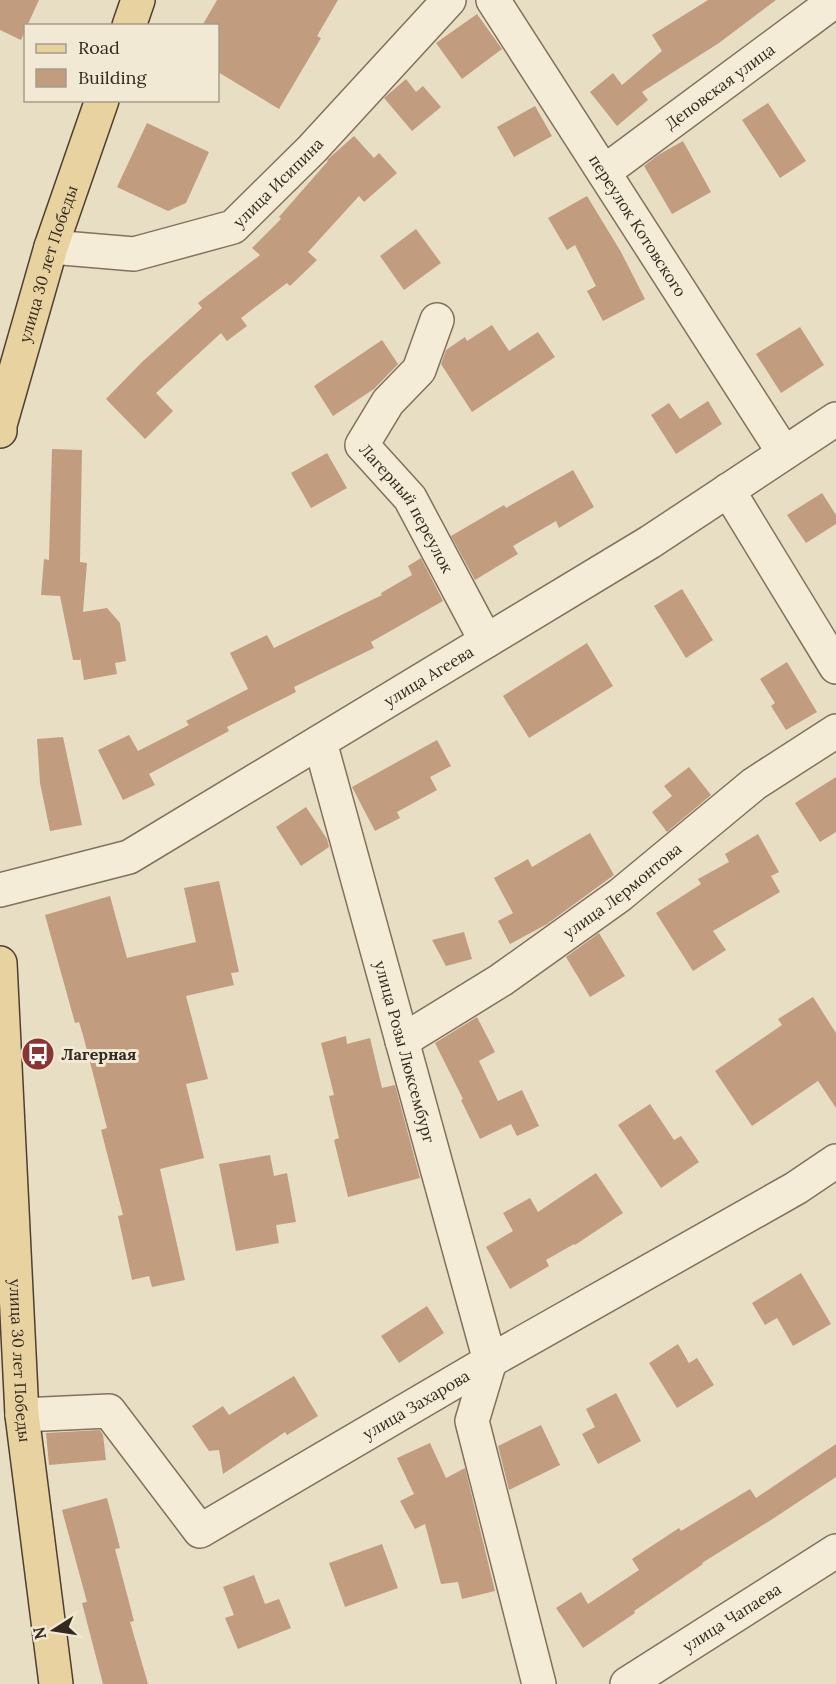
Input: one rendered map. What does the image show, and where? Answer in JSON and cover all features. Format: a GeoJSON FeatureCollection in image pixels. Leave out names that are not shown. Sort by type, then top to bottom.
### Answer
{"type":"FeatureCollection","features":[{"type":"Feature","properties":{"kind":"main road"},"geometry":{"type":"LineString","coordinates":[[130,24],[138,0]]}},
{"type":"Feature","properties":{"kind":"main road","name":"улица 30 лет Победы"},"geometry":{"type":"LineString","coordinates":[[0,430],[51,247],[101,102]]}},
{"type":"Feature","properties":{"kind":"main road","name":"улица 30 лет Победы"},"geometry":{"type":"LineString","coordinates":[[0,963],[22,1415],[56,1684]]}},
{"type":"Feature","properties":{"kind":"street","name":"улица Исипина"},"geometry":{"type":"LineString","coordinates":[[51,247],[134,254],[233,227],[312,149],[449,0]]}},
{"type":"Feature","properties":{"kind":"street","name":"переулок Котовского"},"geometry":{"type":"LineString","coordinates":[[493,0],[784,453]]}},
{"type":"Feature","properties":{"kind":"street","name":"Деповская улица"},"geometry":{"type":"LineString","coordinates":[[604,172],[836,0]]}},
{"type":"Feature","properties":{"kind":"street","name":"Лагерный переулок"},"geometry":{"type":"LineString","coordinates":[[437,320],[419,370],[388,402],[362,445],[410,498],[486,641]]}},
{"type":"Feature","properties":{"kind":"street","name":"улица Агеева"},"geometry":{"type":"LineString","coordinates":[[0,890],[129,857],[650,542],[836,419]]}},
{"type":"Feature","properties":{"kind":"street"},"geometry":{"type":"LineString","coordinates":[[728,490],[836,667]]}},
{"type":"Feature","properties":{"kind":"street","name":"улица Лермонтова"},"geometry":{"type":"LineString","coordinates":[[402,1041],[501,980],[620,895],[754,784],[836,731]]}},
{"type":"Feature","properties":{"kind":"street","name":"улица Розы Люксембург"},"geometry":{"type":"LineString","coordinates":[[320,742],[490,1361]]}},
{"type":"Feature","properties":{"kind":"street","name":"улица Захарова"},"geometry":{"type":"LineString","coordinates":[[22,1415],[109,1411],[200,1530],[490,1361],[796,1188],[836,1161]]}},
{"type":"Feature","properties":{"kind":"street"},"geometry":{"type":"LineString","coordinates":[[490,1361],[472,1421],[539,1684]]}},
{"type":"Feature","properties":{"kind":"street","name":"улица Чапаева"},"geometry":{"type":"LineString","coordinates":[[627,1684],[836,1551]]}},
{"type":"Feature","properties":{"kind":"building"},"geometry":{"type":"Polygon","coordinates":[[[0,0],[39,0],[28,24],[24,24],[21,40],[0,30],[0,0]]]}},
{"type":"Feature","properties":{"kind":"building"},"geometry":{"type":"Polygon","coordinates":[[[217,0],[338,0],[317,36],[321,38],[279,109],[219,73],[219,24],[203,24],[217,0]]]}},
{"type":"Feature","properties":{"kind":"building"},"geometry":{"type":"Polygon","coordinates":[[[708,0],[776,0],[719,43],[642,92],[648,100],[617,126],[590,92],[613,73],[622,85],[662,51],[652,35],[708,0]]]}},
{"type":"Feature","properties":{"kind":"building"},"geometry":{"type":"Polygon","coordinates":[[[477,14],[502,49],[462,79],[436,43],[477,14]]]}},
{"type":"Feature","properties":{"kind":"building"},"geometry":{"type":"Polygon","coordinates":[[[406,79],[416,92],[423,86],[441,107],[412,131],[384,98],[406,79]]]}},
{"type":"Feature","properties":{"kind":"building"},"geometry":{"type":"Polygon","coordinates":[[[768,103],[806,161],[780,178],[742,120],[768,103]]]}},
{"type":"Feature","properties":{"kind":"building"},"geometry":{"type":"Polygon","coordinates":[[[535,106],[552,136],[514,157],[497,127],[535,106]]]}},
{"type":"Feature","properties":{"kind":"building"},"geometry":{"type":"Polygon","coordinates":[[[147,123],[209,152],[186,203],[168,211],[117,187],[147,123]]]}},
{"type":"Feature","properties":{"kind":"building"},"geometry":{"type":"Polygon","coordinates":[[[354,136],[374,158],[379,153],[397,173],[364,202],[359,196],[308,252],[317,260],[290,286],[287,283],[241,318],[247,326],[227,341],[221,333],[156,393],[173,411],[145,439],[106,399],[142,362],[202,308],[198,303],[260,255],[252,248],[281,219],[279,217],[327,160],[354,136]]]}},
{"type":"Feature","properties":{"kind":"building"},"geometry":{"type":"Polygon","coordinates":[[[683,141],[711,192],[672,214],[644,166],[683,141]]]}},
{"type":"Feature","properties":{"kind":"building"},"geometry":{"type":"Polygon","coordinates":[[[587,196],[621,252],[645,299],[603,321],[587,291],[596,286],[575,245],[567,250],[548,218],[587,196]]]}},
{"type":"Feature","properties":{"kind":"building"},"geometry":{"type":"Polygon","coordinates":[[[416,229],[441,263],[404,290],[380,256],[416,229]]]}},
{"type":"Feature","properties":{"kind":"building"},"geometry":{"type":"Polygon","coordinates":[[[492,325],[509,351],[538,332],[555,357],[472,412],[441,364],[446,350],[465,337],[467,341],[492,325]]]}},
{"type":"Feature","properties":{"kind":"building"},"geometry":{"type":"Polygon","coordinates":[[[800,327],[824,365],[781,393],[756,354],[800,327]]]}},
{"type":"Feature","properties":{"kind":"building"},"geometry":{"type":"Polygon","coordinates":[[[382,340],[398,364],[374,389],[333,416],[314,386],[382,340]]]}},
{"type":"Feature","properties":{"kind":"building"},"geometry":{"type":"Polygon","coordinates":[[[708,401],[722,424],[676,454],[651,415],[669,403],[680,419],[708,401]]]}},
{"type":"Feature","properties":{"kind":"building"},"geometry":{"type":"Polygon","coordinates":[[[52,449],[82,450],[80,562],[87,563],[83,612],[107,608],[120,623],[126,661],[115,663],[117,674],[84,680],[80,657],[80,660],[73,660],[60,596],[41,595],[44,559],[49,560],[52,449]]]}},
{"type":"Feature","properties":{"kind":"building"},"geometry":{"type":"Polygon","coordinates":[[[327,453],[347,488],[311,508],[291,473],[327,453]]]}},
{"type":"Feature","properties":{"kind":"building"},"geometry":{"type":"Polygon","coordinates":[[[573,470],[594,507],[559,528],[556,521],[513,546],[518,554],[475,580],[451,536],[504,505],[506,508],[573,470]]]}},
{"type":"Feature","properties":{"kind":"building"},"geometry":{"type":"Polygon","coordinates":[[[822,493],[836,515],[836,524],[806,543],[787,515],[822,493]]]}},
{"type":"Feature","properties":{"kind":"building"},"geometry":{"type":"Polygon","coordinates":[[[421,558],[443,601],[371,642],[374,648],[294,687],[296,692],[227,727],[229,731],[149,774],[155,785],[123,800],[98,750],[129,735],[138,751],[189,725],[186,721],[248,689],[230,653],[267,635],[274,648],[382,595],[381,593],[412,575],[408,566],[421,558]]]}},
{"type":"Feature","properties":{"kind":"building"},"geometry":{"type":"Polygon","coordinates":[[[682,589],[713,640],[686,658],[654,606],[682,589]]]}},
{"type":"Feature","properties":{"kind":"building"},"geometry":{"type":"Polygon","coordinates":[[[587,643],[613,686],[529,738],[503,696],[587,643]]]}},
{"type":"Feature","properties":{"kind":"building"},"geometry":{"type":"Polygon","coordinates":[[[787,662],[817,712],[786,730],[771,706],[775,703],[760,679],[787,662]]]}},
{"type":"Feature","properties":{"kind":"building"},"geometry":{"type":"Polygon","coordinates":[[[63,737],[82,825],[50,831],[40,783],[37,739],[63,737]]]}},
{"type":"Feature","properties":{"kind":"building"},"geometry":{"type":"Polygon","coordinates":[[[437,740],[451,766],[430,777],[437,790],[397,812],[400,818],[375,831],[352,787],[437,740]]]}},
{"type":"Feature","properties":{"kind":"building"},"geometry":{"type":"Polygon","coordinates":[[[689,767],[711,795],[667,832],[652,812],[672,796],[664,786],[689,767]]]}},
{"type":"Feature","properties":{"kind":"building"},"geometry":{"type":"Polygon","coordinates":[[[836,777],[836,832],[820,842],[795,803],[836,777]]]}},
{"type":"Feature","properties":{"kind":"building"},"geometry":{"type":"Polygon","coordinates":[[[306,807],[327,839],[329,847],[301,866],[276,827],[306,807]]]}},
{"type":"Feature","properties":{"kind":"building"},"geometry":{"type":"Polygon","coordinates":[[[590,833],[614,875],[547,924],[510,944],[498,921],[513,913],[494,878],[528,859],[532,867],[590,833]]]}},
{"type":"Feature","properties":{"kind":"building"},"geometry":{"type":"Polygon","coordinates":[[[758,834],[779,872],[771,876],[780,892],[713,931],[726,950],[693,971],[656,913],[701,884],[698,879],[729,862],[725,854],[758,834]]]}},
{"type":"Feature","properties":{"kind":"building"},"geometry":{"type":"Polygon","coordinates":[[[219,881],[239,972],[231,973],[234,985],[186,996],[208,1079],[186,1084],[204,1158],[160,1169],[185,1280],[152,1287],[149,1276],[132,1280],[118,1216],[123,1215],[101,1130],[107,1128],[83,1035],[79,1022],[75,1023],[45,915],[110,896],[127,958],[196,942],[184,888],[219,881]]]}},
{"type":"Feature","properties":{"kind":"building"},"geometry":{"type":"Polygon","coordinates":[[[464,932],[472,959],[446,966],[432,940],[464,932]]]}},
{"type":"Feature","properties":{"kind":"building"},"geometry":{"type":"Polygon","coordinates":[[[599,933],[625,976],[590,997],[566,957],[599,933]]]}},
{"type":"Feature","properties":{"kind":"building"},"geometry":{"type":"Polygon","coordinates":[[[813,997],[836,1033],[836,1108],[818,1081],[752,1126],[715,1071],[782,1025],[778,1019],[813,997]]]}},
{"type":"Feature","properties":{"kind":"building"},"geometry":{"type":"Polygon","coordinates":[[[477,1017],[495,1052],[479,1061],[498,1101],[522,1090],[539,1126],[517,1136],[511,1124],[480,1139],[435,1043],[477,1017]]]}},
{"type":"Feature","properties":{"kind":"building"},"geometry":{"type":"Polygon","coordinates":[[[346,1036],[347,1044],[370,1038],[382,1088],[395,1085],[420,1178],[348,1197],[334,1140],[339,1138],[329,1096],[334,1095],[321,1043],[346,1036]]]}},
{"type":"Feature","properties":{"kind":"building"},"geometry":{"type":"Polygon","coordinates":[[[650,1104],[674,1140],[681,1136],[699,1162],[661,1188],[618,1125],[650,1104]]]}},
{"type":"Feature","properties":{"kind":"building"},"geometry":{"type":"Polygon","coordinates":[[[270,1155],[274,1176],[287,1173],[296,1222],[276,1225],[279,1243],[236,1251],[219,1164],[270,1155]]]}},
{"type":"Feature","properties":{"kind":"building"},"geometry":{"type":"Polygon","coordinates":[[[596,1173],[623,1213],[575,1245],[546,1260],[549,1266],[510,1289],[486,1247],[513,1231],[503,1213],[530,1198],[538,1212],[596,1173]]]}},
{"type":"Feature","properties":{"kind":"building"},"geometry":{"type":"Polygon","coordinates":[[[801,1273],[831,1324],[793,1346],[777,1318],[765,1325],[752,1303],[801,1273]]]}},
{"type":"Feature","properties":{"kind":"building"},"geometry":{"type":"Polygon","coordinates":[[[427,1306],[444,1333],[399,1363],[381,1336],[427,1306]]]}},
{"type":"Feature","properties":{"kind":"building"},"geometry":{"type":"Polygon","coordinates":[[[678,1344],[689,1363],[697,1358],[714,1385],[677,1408],[649,1363],[678,1344]]]}},
{"type":"Feature","properties":{"kind":"building"},"geometry":{"type":"Polygon","coordinates":[[[294,1376],[318,1416],[287,1435],[285,1432],[223,1474],[219,1450],[209,1451],[192,1426],[223,1406],[229,1415],[294,1376]]]}},
{"type":"Feature","properties":{"kind":"building"},"geometry":{"type":"Polygon","coordinates":[[[616,1393],[641,1441],[598,1464],[582,1434],[595,1427],[586,1409],[616,1393]]]}},
{"type":"Feature","properties":{"kind":"building"},"geometry":{"type":"Polygon","coordinates":[[[541,1425],[560,1465],[509,1490],[498,1446],[541,1425]]]}},
{"type":"Feature","properties":{"kind":"building"},"geometry":{"type":"Polygon","coordinates":[[[100,1430],[103,1435],[106,1460],[49,1465],[46,1433],[100,1430]]]}},
{"type":"Feature","properties":{"kind":"building"},"geometry":{"type":"Polygon","coordinates":[[[430,1443],[446,1478],[465,1468],[495,1591],[462,1599],[458,1582],[441,1584],[425,1524],[415,1529],[400,1501],[414,1494],[397,1458],[430,1443]]]}},
{"type":"Feature","properties":{"kind":"building"},"geometry":{"type":"Polygon","coordinates":[[[836,1444],[836,1477],[702,1563],[583,1648],[556,1608],[581,1592],[588,1604],[639,1570],[632,1559],[679,1528],[681,1531],[750,1489],[756,1498],[836,1444]]]}},
{"type":"Feature","properties":{"kind":"building"},"geometry":{"type":"Polygon","coordinates":[[[107,1498],[120,1548],[115,1549],[134,1621],[130,1622],[148,1684],[103,1684],[82,1603],[87,1602],[62,1510],[107,1498]]]}},
{"type":"Feature","properties":{"kind":"building"},"geometry":{"type":"Polygon","coordinates":[[[382,1544],[398,1588],[345,1607],[329,1563],[382,1544]]]}},
{"type":"Feature","properties":{"kind":"building"},"geometry":{"type":"Polygon","coordinates":[[[254,1575],[265,1604],[279,1599],[291,1628],[238,1649],[225,1618],[234,1615],[223,1587],[254,1575]]]}},
{"type":"Feature","properties":{"kind":"place","name":"Лагерная"},"geometry":{"type":"Point","coordinates":[38,1054]}}]}
